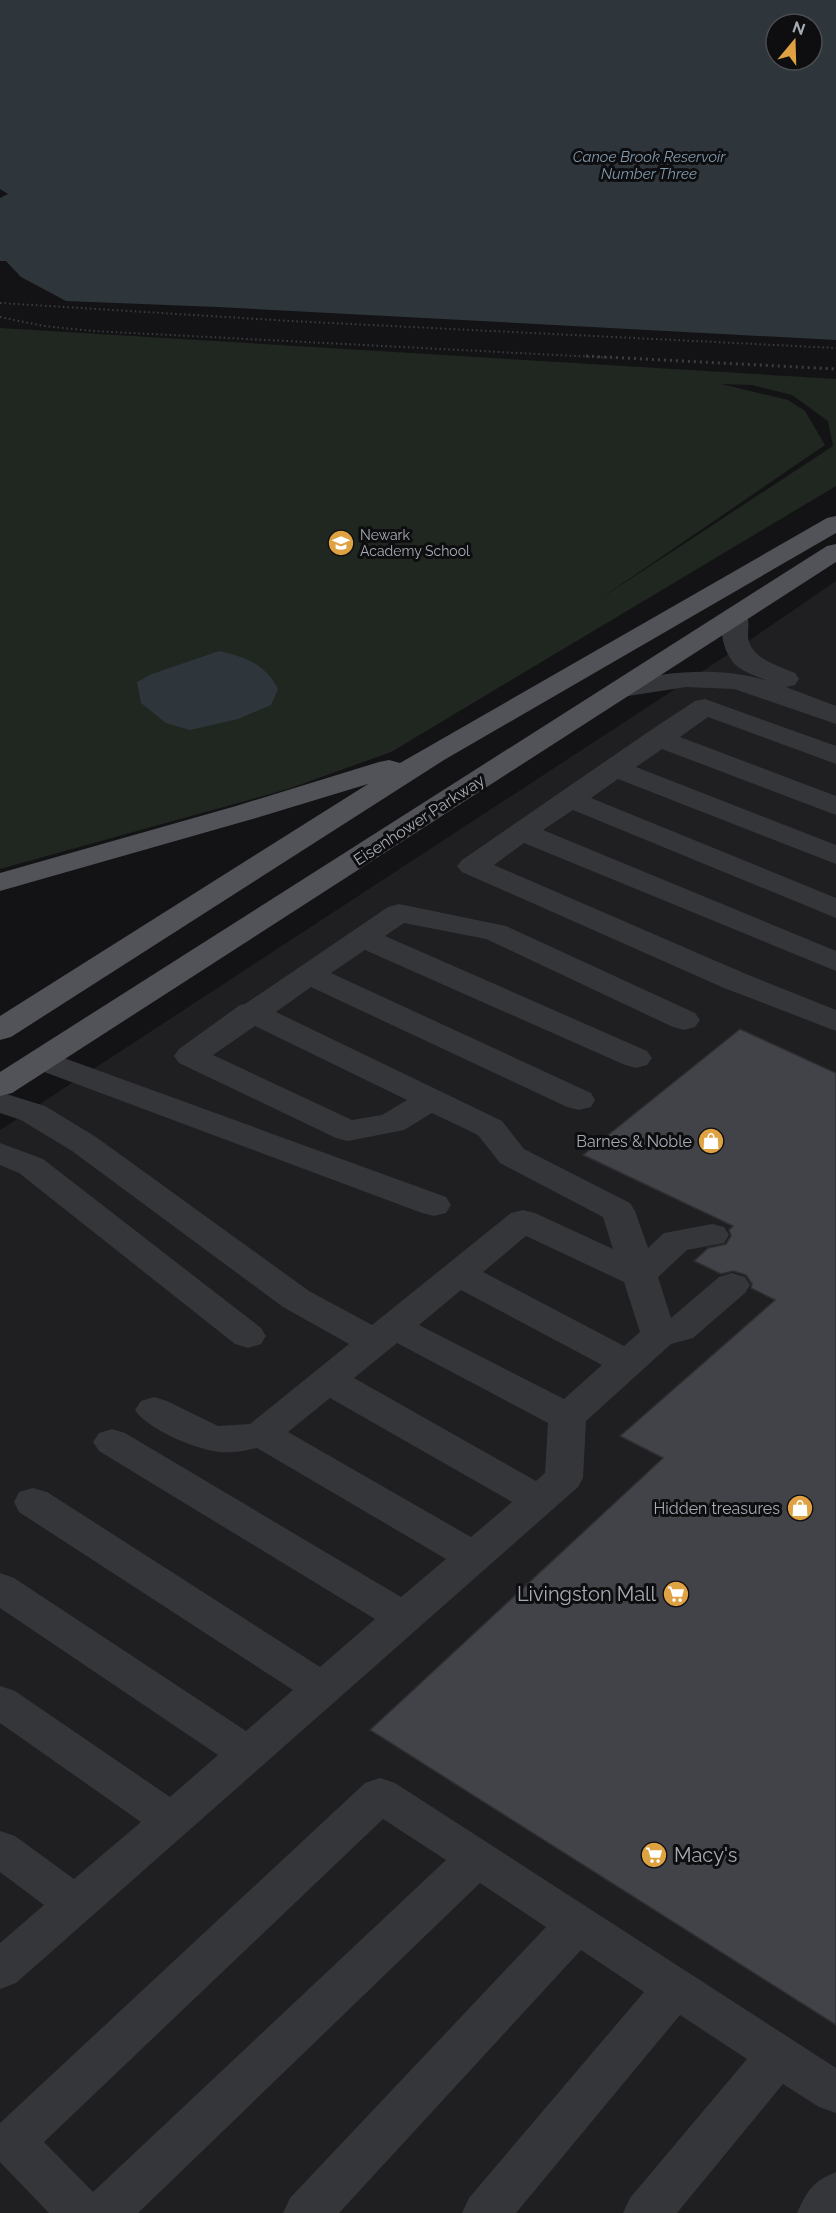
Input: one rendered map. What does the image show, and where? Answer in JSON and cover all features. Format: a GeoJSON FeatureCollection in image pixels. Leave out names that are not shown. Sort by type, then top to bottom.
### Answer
{"type":"FeatureCollection","features":[{"type":"Feature","properties":{"kind":"main road"},"geometry":{"type":"LineString","coordinates":[[0,1030],[434,754],[836,523]]}},
{"type":"Feature","properties":{"kind":"main road","name":"Eisenhower Parkway"},"geometry":{"type":"LineString","coordinates":[[0,1086],[836,551]]}},
{"type":"Feature","properties":{"kind":"main road"},"geometry":{"type":"LineString","coordinates":[[0,882],[246,812],[434,754]]}},
{"type":"Feature","properties":{"kind":"main road"},"geometry":{"type":"LineString","coordinates":[[0,1046],[42,1060]]}},
{"type":"Feature","properties":{"kind":"lane"},"geometry":{"type":"LineString","coordinates":[[736,617],[735,640],[747,661],[776,676],[836,697]]}},
{"type":"Feature","properties":{"kind":"lane"},"geometry":{"type":"LineString","coordinates":[[622,689],[705,679],[748,683],[836,716]]}},
{"type":"Feature","properties":{"kind":"lane"},"geometry":{"type":"LineString","coordinates":[[836,756],[705,707],[472,866],[724,976],[836,1021]]}},
{"type":"Feature","properties":{"kind":"lane"},"geometry":{"type":"LineString","coordinates":[[658,738],[835,805]]}},
{"type":"Feature","properties":{"kind":"lane"},"geometry":{"type":"LineString","coordinates":[[615,768],[836,855]]}},
{"type":"Feature","properties":{"kind":"lane"},"geometry":{"type":"LineString","coordinates":[[570,799],[836,909]]}},
{"type":"Feature","properties":{"kind":"lane"},"geometry":{"type":"LineString","coordinates":[[522,832],[836,962]]}},
{"type":"Feature","properties":{"kind":"lane"},"geometry":{"type":"LineString","coordinates":[[432,1099],[392,1123],[348,1131],[190,1056],[251,1012],[399,914],[495,932],[684,1020]]}},
{"type":"Feature","properties":{"kind":"lane"},"geometry":{"type":"LineString","coordinates":[[364,938],[636,1058]]}},
{"type":"Feature","properties":{"kind":"lane"},"geometry":{"type":"LineString","coordinates":[[310,975],[579,1101]]}},
{"type":"Feature","properties":{"kind":"lane"},"geometry":{"type":"LineString","coordinates":[[251,1012],[490,1128],[512,1156],[618,1211],[659,1335]]}},
{"type":"Feature","properties":{"kind":"lane"},"geometry":{"type":"LineString","coordinates":[[42,1060],[434,1205]]}},
{"type":"Feature","properties":{"kind":"lane"},"geometry":{"type":"LineString","coordinates":[[0,1102],[33,1113],[84,1144],[296,1299],[384,1334],[567,1417]]}},
{"type":"Feature","properties":{"kind":"lane"},"geometry":{"type":"LineString","coordinates":[[0,1152],[31,1166],[249,1336]]}},
{"type":"Feature","properties":{"kind":"lane"},"geometry":{"type":"LineString","coordinates":[[154,1410],[210,1438],[240,1441],[262,1434],[523,1221],[639,1275]]}},
{"type":"Feature","properties":{"kind":"lane"},"geometry":{"type":"LineString","coordinates":[[639,1275],[676,1241],[711,1235]]}},
{"type":"Feature","properties":{"kind":"lane"},"geometry":{"type":"LineString","coordinates":[[458,1273],[627,1363]]}},
{"type":"Feature","properties":{"kind":"lane"},"geometry":{"type":"LineString","coordinates":[[0,1970],[564,1478],[567,1417],[659,1335],[680,1330],[732,1285]]}},
{"type":"Feature","properties":{"kind":"lane"},"geometry":{"type":"LineString","coordinates":[[328,1380],[540,1500]]}},
{"type":"Feature","properties":{"kind":"lane"},"geometry":{"type":"LineString","coordinates":[[262,1434],[474,1557]]}},
{"type":"Feature","properties":{"kind":"lane"},"geometry":{"type":"LineString","coordinates":[[112,1442],[405,1618]]}},
{"type":"Feature","properties":{"kind":"lane"},"geometry":{"type":"LineString","coordinates":[[33,1502],[323,1689]]}},
{"type":"Feature","properties":{"kind":"lane"},"geometry":{"type":"LineString","coordinates":[[0,1588],[248,1754]]}},
{"type":"Feature","properties":{"kind":"lane"},"geometry":{"type":"LineString","coordinates":[[0,1702],[172,1821]]}},
{"type":"Feature","properties":{"kind":"lane"},"geometry":{"type":"LineString","coordinates":[[81,2213],[12,2142],[380,1795],[836,2094]]}},
{"type":"Feature","properties":{"kind":"lane"},"geometry":{"type":"LineString","coordinates":[[0,1848],[76,1904]]}},
{"type":"Feature","properties":{"kind":"lane"},"geometry":{"type":"LineString","coordinates":[[105,2213],[477,1858]]}},
{"type":"Feature","properties":{"kind":"lane"},"geometry":{"type":"LineString","coordinates":[[307,2213],[577,1924]]}},
{"type":"Feature","properties":{"kind":"lane"},"geometry":{"type":"LineString","coordinates":[[486,2213],[675,1988]]}},
{"type":"Feature","properties":{"kind":"lane"},"geometry":{"type":"LineString","coordinates":[[647,2213],[778,2056]]}},
{"type":"Feature","properties":{"kind":"lane"},"geometry":{"type":"LineString","coordinates":[[821,2213],[836,2194]]}},
{"type":"Feature","properties":{"kind":"path"},"geometry":{"type":"LineString","coordinates":[[0,303],[290,321],[836,348]]}},
{"type":"Feature","properties":{"kind":"path"},"geometry":{"type":"LineString","coordinates":[[0,317],[44,326],[93,331],[836,369]]}},
{"type":"Feature","properties":{"kind":"shaded area","name":"Newark Academy School"},"geometry":{"type":"Polygon","coordinates":[[[0,328],[836,379],[836,486],[391,752],[288,789],[0,869],[0,328]],[[721,384],[788,400],[805,411],[825,445],[597,601],[833,446],[828,421],[792,395],[752,385],[721,384]]]}},
{"type":"Feature","properties":{"kind":"shaded area","name":"Livingston Mall"},"geometry":{"type":"Polygon","coordinates":[[[836,581],[836,2213],[0,2213],[0,1130],[747,642],[836,581]]]}},
{"type":"Feature","properties":{"kind":"water","name":"Canoe Brook Reservoir Number Three"},"geometry":{"type":"Polygon","coordinates":[[[0,0],[836,0],[836,340],[66,301],[21,277],[6,261],[0,261],[0,198],[8,194],[0,189],[0,0]]]}},
{"type":"Feature","properties":{"kind":"water"},"geometry":{"type":"Polygon","coordinates":[[[219,651],[246,659],[267,673],[278,689],[271,705],[238,719],[190,730],[166,723],[141,703],[137,682],[152,674],[219,651]]]}},
{"type":"Feature","properties":{"kind":"building","name":"Livingston Mall"},"geometry":{"type":"Polygon","coordinates":[[[740,1029],[836,1073],[836,2025],[370,1730],[663,1458],[620,1436],[775,1300],[751,1288],[752,1284],[746,1275],[733,1271],[721,1274],[694,1261],[708,1248],[726,1244],[731,1236],[729,1230],[733,1226],[583,1155],[740,1029]]]}},
{"type":"Feature","properties":{"kind":"place","name":"Newark Academy School"},"geometry":{"type":"Point","coordinates":[341,543]}},
{"type":"Feature","properties":{"kind":"place","name":"Barnes & Noble"},"geometry":{"type":"Point","coordinates":[711,1141]}},
{"type":"Feature","properties":{"kind":"place","name":"Hidden treasures"},"geometry":{"type":"Point","coordinates":[800,1508]}},
{"type":"Feature","properties":{"kind":"place","name":"Livingston Mall"},"geometry":{"type":"Point","coordinates":[676,1594]}},
{"type":"Feature","properties":{"kind":"place","name":"Macy's"},"geometry":{"type":"Point","coordinates":[654,1855]}}]}
